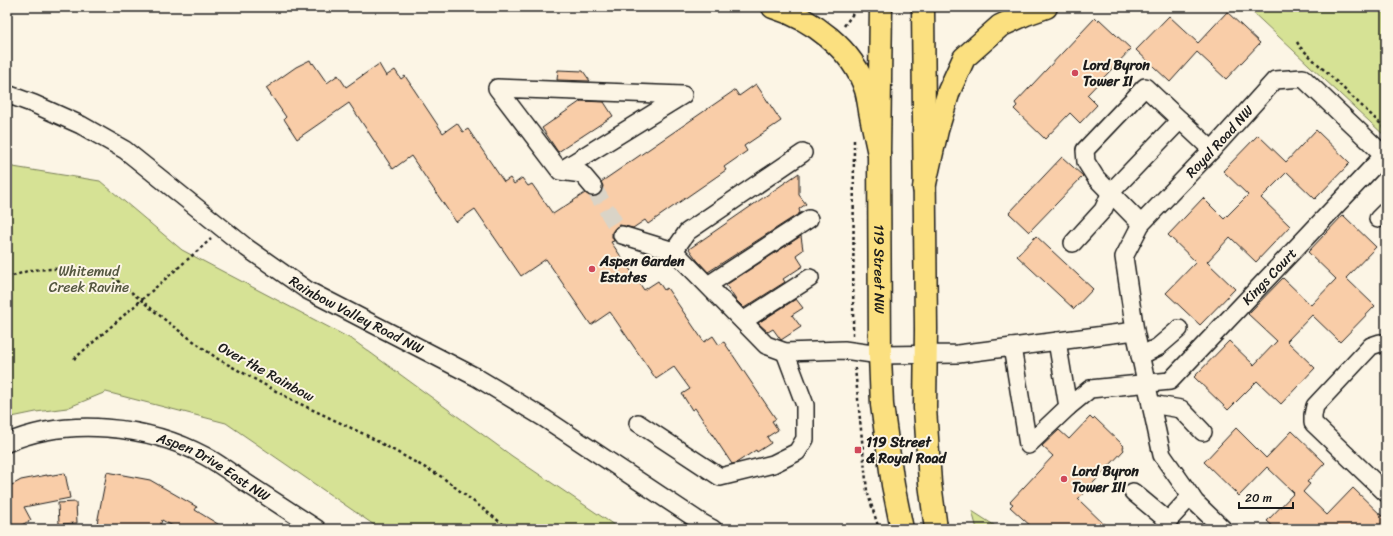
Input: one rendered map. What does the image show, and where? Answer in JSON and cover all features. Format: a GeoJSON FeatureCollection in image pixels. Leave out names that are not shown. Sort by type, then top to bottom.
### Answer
{"type":"FeatureCollection","features":[{"type":"Feature","properties":{"kind":"main road"},"geometry":{"type":"LineString","coordinates":[[773,7],[800,17],[814,26],[833,41],[858,72],[866,90],[879,154]]}},
{"type":"Feature","properties":{"kind":"main road","name":"119 Street NW"},"geometry":{"type":"LineString","coordinates":[[881,7],[879,154],[880,355],[882,406],[893,485],[902,529]]}},
{"type":"Feature","properties":{"kind":"main road"},"geometry":{"type":"LineString","coordinates":[[923,7],[926,329],[925,408],[930,483],[936,529]]}},
{"type":"Feature","properties":{"kind":"main road"},"geometry":{"type":"LineString","coordinates":[[924,188],[937,130],[949,91],[964,58],[1000,26],[1046,7]]}},
{"type":"Feature","properties":{"kind":"street","name":"Royal Road NW"},"geometry":{"type":"LineString","coordinates":[[1223,529],[1190,496],[1162,454],[1135,331],[1124,257],[1141,224],[1212,150],[1274,80],[1303,78],[1385,156]]}},
{"type":"Feature","properties":{"kind":"street"},"geometry":{"type":"LineString","coordinates":[[1141,224],[1096,178],[1086,162],[1085,150],[1145,87],[1212,150]]}},
{"type":"Feature","properties":{"kind":"street"},"geometry":{"type":"LineString","coordinates":[[560,171],[683,95],[497,88],[560,171],[582,174],[593,187]]}},
{"type":"Feature","properties":{"kind":"street","name":"Rainbow Valley Road NW"},"geometry":{"type":"LineString","coordinates":[[7,94],[34,104],[81,125],[125,150],[247,248],[306,290],[476,377],[544,418],[622,471],[713,529]]}},
{"type":"Feature","properties":{"kind":"street"},"geometry":{"type":"LineString","coordinates":[[1074,243],[1103,210],[1111,192],[1180,120]]}},
{"type":"Feature","properties":{"kind":"street"},"geometry":{"type":"LineString","coordinates":[[674,251],[688,232],[803,153]]}},
{"type":"Feature","properties":{"kind":"street","name":"Kings Court"},"geometry":{"type":"LineString","coordinates":[[1012,347],[1028,445],[1068,407],[1090,389],[1170,381],[1385,156]]}},
{"type":"Feature","properties":{"kind":"street"},"geometry":{"type":"LineString","coordinates":[[708,285],[809,219]]}},
{"type":"Feature","properties":{"kind":"street"},"geometry":{"type":"LineString","coordinates":[[622,235],[674,251],[766,345],[786,352],[844,350],[880,355],[958,354],[1135,331]]}},
{"type":"Feature","properties":{"kind":"street"},"geometry":{"type":"LineString","coordinates":[[743,321],[810,278]]}},
{"type":"Feature","properties":{"kind":"street"},"geometry":{"type":"LineString","coordinates":[[1140,356],[1158,347],[1179,329]]}},
{"type":"Feature","properties":{"kind":"street"},"geometry":{"type":"LineString","coordinates":[[1057,341],[1068,407]]}},
{"type":"Feature","properties":{"kind":"street"},"geometry":{"type":"LineString","coordinates":[[1386,345],[1380,343],[1371,346],[1315,406],[1313,423],[1386,493]]}},
{"type":"Feature","properties":{"kind":"street"},"geometry":{"type":"LineString","coordinates":[[638,423],[720,477],[773,464],[797,452],[805,439],[805,405],[786,352]]}},
{"type":"Feature","properties":{"kind":"street"},"geometry":{"type":"LineString","coordinates":[[1151,404],[1181,409],[1203,432]]}},
{"type":"Feature","properties":{"kind":"street","name":"Aspen Drive East NW"},"geometry":{"type":"LineString","coordinates":[[7,443],[31,435],[55,430],[101,428],[128,430],[152,435],[181,445],[205,456],[317,529]]}},
{"type":"Feature","properties":{"kind":"street"},"geometry":{"type":"LineString","coordinates":[[1132,492],[1168,521],[1190,496]]}},
{"type":"Feature","properties":{"kind":"path"},"geometry":{"type":"LineString","coordinates":[[833,41],[852,14],[855,7]]}},
{"type":"Feature","properties":{"kind":"path"},"geometry":{"type":"LineString","coordinates":[[1297,42],[1300,47],[1386,129]]}},
{"type":"Feature","properties":{"kind":"path"},"geometry":{"type":"LineString","coordinates":[[853,131],[854,351],[867,491],[879,529]]}},
{"type":"Feature","properties":{"kind":"path"},"geometry":{"type":"LineString","coordinates":[[74,359],[212,238]]}},
{"type":"Feature","properties":{"kind":"path","name":"Over the Rainbow"},"geometry":{"type":"LineString","coordinates":[[7,278],[30,270],[74,268],[113,277],[170,324],[218,359],[294,401],[366,435],[442,477],[509,529]]}},
{"type":"Feature","properties":{"kind":"green space"},"geometry":{"type":"Polygon","coordinates":[[[1247,7],[1386,7],[1386,137],[1247,7]]]}},
{"type":"Feature","properties":{"kind":"green space","name":"Whitemud Creek Ravine"},"geometry":{"type":"Polygon","coordinates":[[[7,166],[100,181],[182,250],[353,340],[512,456],[620,529],[380,529],[226,423],[106,392],[67,408],[7,418],[7,166]]]}},
{"type":"Feature","properties":{"kind":"green space"},"geometry":{"type":"Polygon","coordinates":[[[972,511],[1000,529],[977,529],[972,511]]]}},
{"type":"Feature","properties":{"kind":"building"},"geometry":{"type":"Polygon","coordinates":[[[1227,12],[1260,43],[1226,79],[1197,52],[1170,82],[1136,50],[1169,16],[1198,43],[1227,12]]]}},
{"type":"Feature","properties":{"kind":"building","name":"Lord Byron Tower II"},"geometry":{"type":"Polygon","coordinates":[[[1095,18],[1098,21],[1099,19],[1131,49],[1087,95],[1097,105],[1080,123],[1070,113],[1045,139],[1014,109],[1017,106],[1015,103],[1095,18]]]}},
{"type":"Feature","properties":{"kind":"building","name":"Aspen Garden Estates"},"geometry":{"type":"Polygon","coordinates":[[[310,60],[327,83],[338,75],[346,87],[379,64],[386,76],[395,70],[401,79],[405,76],[443,133],[457,123],[463,132],[468,129],[504,182],[510,178],[514,184],[522,178],[528,186],[532,184],[553,214],[585,193],[594,197],[599,195],[603,186],[601,182],[735,90],[739,96],[756,84],[781,121],[744,146],[747,151],[724,167],[726,170],[648,224],[645,220],[633,228],[620,225],[616,227],[612,232],[614,241],[611,242],[644,290],[658,281],[664,290],[667,288],[704,342],[713,336],[719,345],[724,342],[776,419],[772,421],[778,430],[767,437],[771,443],[757,452],[756,450],[732,464],[695,408],[692,410],[682,394],[690,389],[674,367],[656,379],[610,312],[591,325],[546,259],[521,276],[475,209],[456,222],[411,156],[393,169],[349,103],[297,139],[284,119],[286,117],[266,88],[296,67],[310,60]]]}},
{"type":"Feature","properties":{"kind":"building"},"geometry":{"type":"Polygon","coordinates":[[[558,70],[583,71],[590,81],[557,80],[558,70]]]}},
{"type":"Feature","properties":{"kind":"building"},"geometry":{"type":"Polygon","coordinates":[[[581,101],[604,102],[613,116],[558,152],[542,128],[581,101]]]}},
{"type":"Feature","properties":{"kind":"building"},"geometry":{"type":"Polygon","coordinates":[[[1316,130],[1350,163],[1315,199],[1287,172],[1261,198],[1290,226],[1256,262],[1230,237],[1207,262],[1235,289],[1200,325],[1166,293],[1196,262],[1168,235],[1203,198],[1224,219],[1248,195],[1223,171],[1258,135],[1286,162],[1316,130]]]}},
{"type":"Feature","properties":{"kind":"building"},"geometry":{"type":"Polygon","coordinates":[[[1062,157],[1083,176],[1029,232],[1009,213],[1062,157]]]}},
{"type":"Feature","properties":{"kind":"building"},"geometry":{"type":"Polygon","coordinates":[[[799,173],[799,195],[806,204],[799,209],[800,213],[708,272],[689,249],[799,173]]]}},
{"type":"Feature","properties":{"kind":"building"},"geometry":{"type":"Polygon","coordinates":[[[1343,215],[1376,247],[1346,278],[1375,306],[1340,342],[1312,315],[1287,341],[1315,368],[1281,404],[1257,381],[1228,410],[1194,377],[1229,341],[1254,365],[1277,341],[1248,314],[1283,278],[1311,305],[1336,279],[1308,252],[1343,215]]]}},
{"type":"Feature","properties":{"kind":"building"},"geometry":{"type":"Polygon","coordinates":[[[801,236],[803,250],[796,255],[803,266],[783,279],[785,282],[744,308],[736,300],[726,285],[801,236]]]}},
{"type":"Feature","properties":{"kind":"building"},"geometry":{"type":"Polygon","coordinates":[[[1036,236],[1093,289],[1074,309],[1017,256],[1036,236]]]}},
{"type":"Feature","properties":{"kind":"building"},"geometry":{"type":"Polygon","coordinates":[[[796,299],[803,308],[792,315],[801,327],[781,340],[773,329],[768,332],[758,323],[796,299]]]}},
{"type":"Feature","properties":{"kind":"building","name":"Lord Byron Tower III"},"geometry":{"type":"Polygon","coordinates":[[[1090,417],[1093,420],[1095,418],[1124,446],[1124,450],[1078,499],[1109,529],[1034,529],[1010,507],[1013,504],[1010,502],[1053,456],[1042,446],[1059,430],[1069,439],[1090,417]]]}},
{"type":"Feature","properties":{"kind":"building"},"geometry":{"type":"Polygon","coordinates":[[[1236,428],[1266,458],[1292,431],[1325,463],[1307,482],[1310,484],[1303,492],[1327,515],[1353,488],[1386,520],[1386,529],[1276,529],[1267,521],[1294,493],[1267,467],[1239,496],[1204,462],[1236,428]]]}},
{"type":"Feature","properties":{"kind":"building"},"geometry":{"type":"Polygon","coordinates":[[[107,472],[150,480],[197,507],[195,510],[226,529],[178,529],[162,520],[159,529],[96,529],[107,472]]]}},
{"type":"Feature","properties":{"kind":"building"},"geometry":{"type":"Polygon","coordinates":[[[65,473],[70,498],[24,507],[31,520],[14,529],[7,529],[7,476],[12,485],[21,480],[65,473]]]}},
{"type":"Feature","properties":{"kind":"building"},"geometry":{"type":"Polygon","coordinates":[[[76,502],[77,523],[59,524],[58,503],[76,502]]]}},
{"type":"Feature","properties":{"kind":"tunnel"},"geometry":{"type":"LineString","coordinates":[[593,187],[622,235]]}},
{"type":"Feature","properties":{"kind":"place","name":"Lord Byron Tower II"},"geometry":{"type":"Point","coordinates":[1075,73]}},
{"type":"Feature","properties":{"kind":"place","name":"Aspen Garden Estates"},"geometry":{"type":"Point","coordinates":[592,269]}},
{"type":"Feature","properties":{"kind":"place","name":"119 Street & Royal Road"},"geometry":{"type":"Point","coordinates":[858,450]}},
{"type":"Feature","properties":{"kind":"place","name":"Lord Byron Tower III"},"geometry":{"type":"Point","coordinates":[1064,479]}}]}
